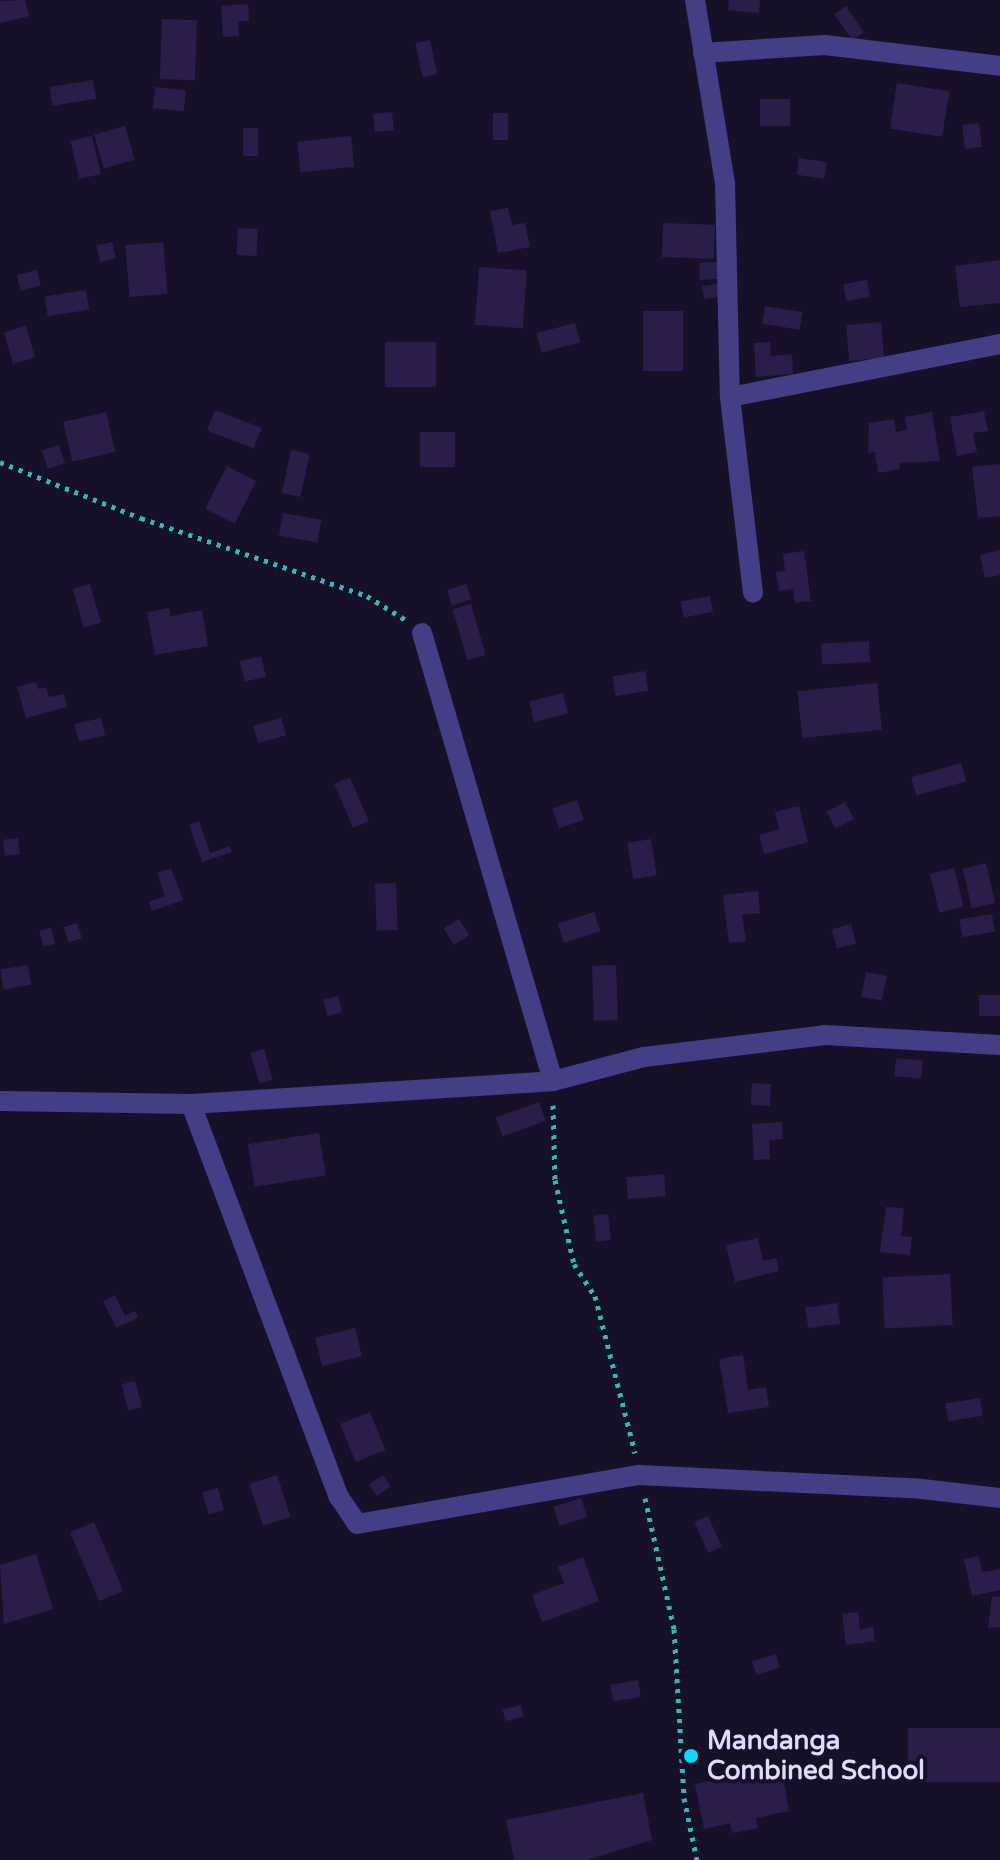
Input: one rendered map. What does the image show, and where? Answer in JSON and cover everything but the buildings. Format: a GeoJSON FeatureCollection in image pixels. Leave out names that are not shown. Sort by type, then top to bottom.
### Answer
{"type":"FeatureCollection","features":[{"type":"Feature","properties":{"kind":"street"},"geometry":{"type":"LineString","coordinates":[[695,0],[725,183],[730,397],[753,593]]}},
{"type":"Feature","properties":{"kind":"street"},"geometry":{"type":"LineString","coordinates":[[703,53],[825,45],[1000,66]]}},
{"type":"Feature","properties":{"kind":"street"},"geometry":{"type":"LineString","coordinates":[[730,397],[1000,344]]}},
{"type":"Feature","properties":{"kind":"street"},"geometry":{"type":"LineString","coordinates":[[422,633],[553,1081]]}},
{"type":"Feature","properties":{"kind":"street"},"geometry":{"type":"LineString","coordinates":[[0,1101],[191,1104],[553,1081],[644,1057],[825,1035],[1000,1045]]}},
{"type":"Feature","properties":{"kind":"street"},"geometry":{"type":"LineString","coordinates":[[191,1104],[339,1497],[357,1524],[639,1475],[922,1489],[1000,1498]]}},
{"type":"Feature","properties":{"kind":"path"},"geometry":{"type":"LineString","coordinates":[[0,462],[154,523],[367,596],[422,633]]}},
{"type":"Feature","properties":{"kind":"place","name":"Mandanga Combined School"},"geometry":{"type":"Point","coordinates":[691,1756]}}]}
